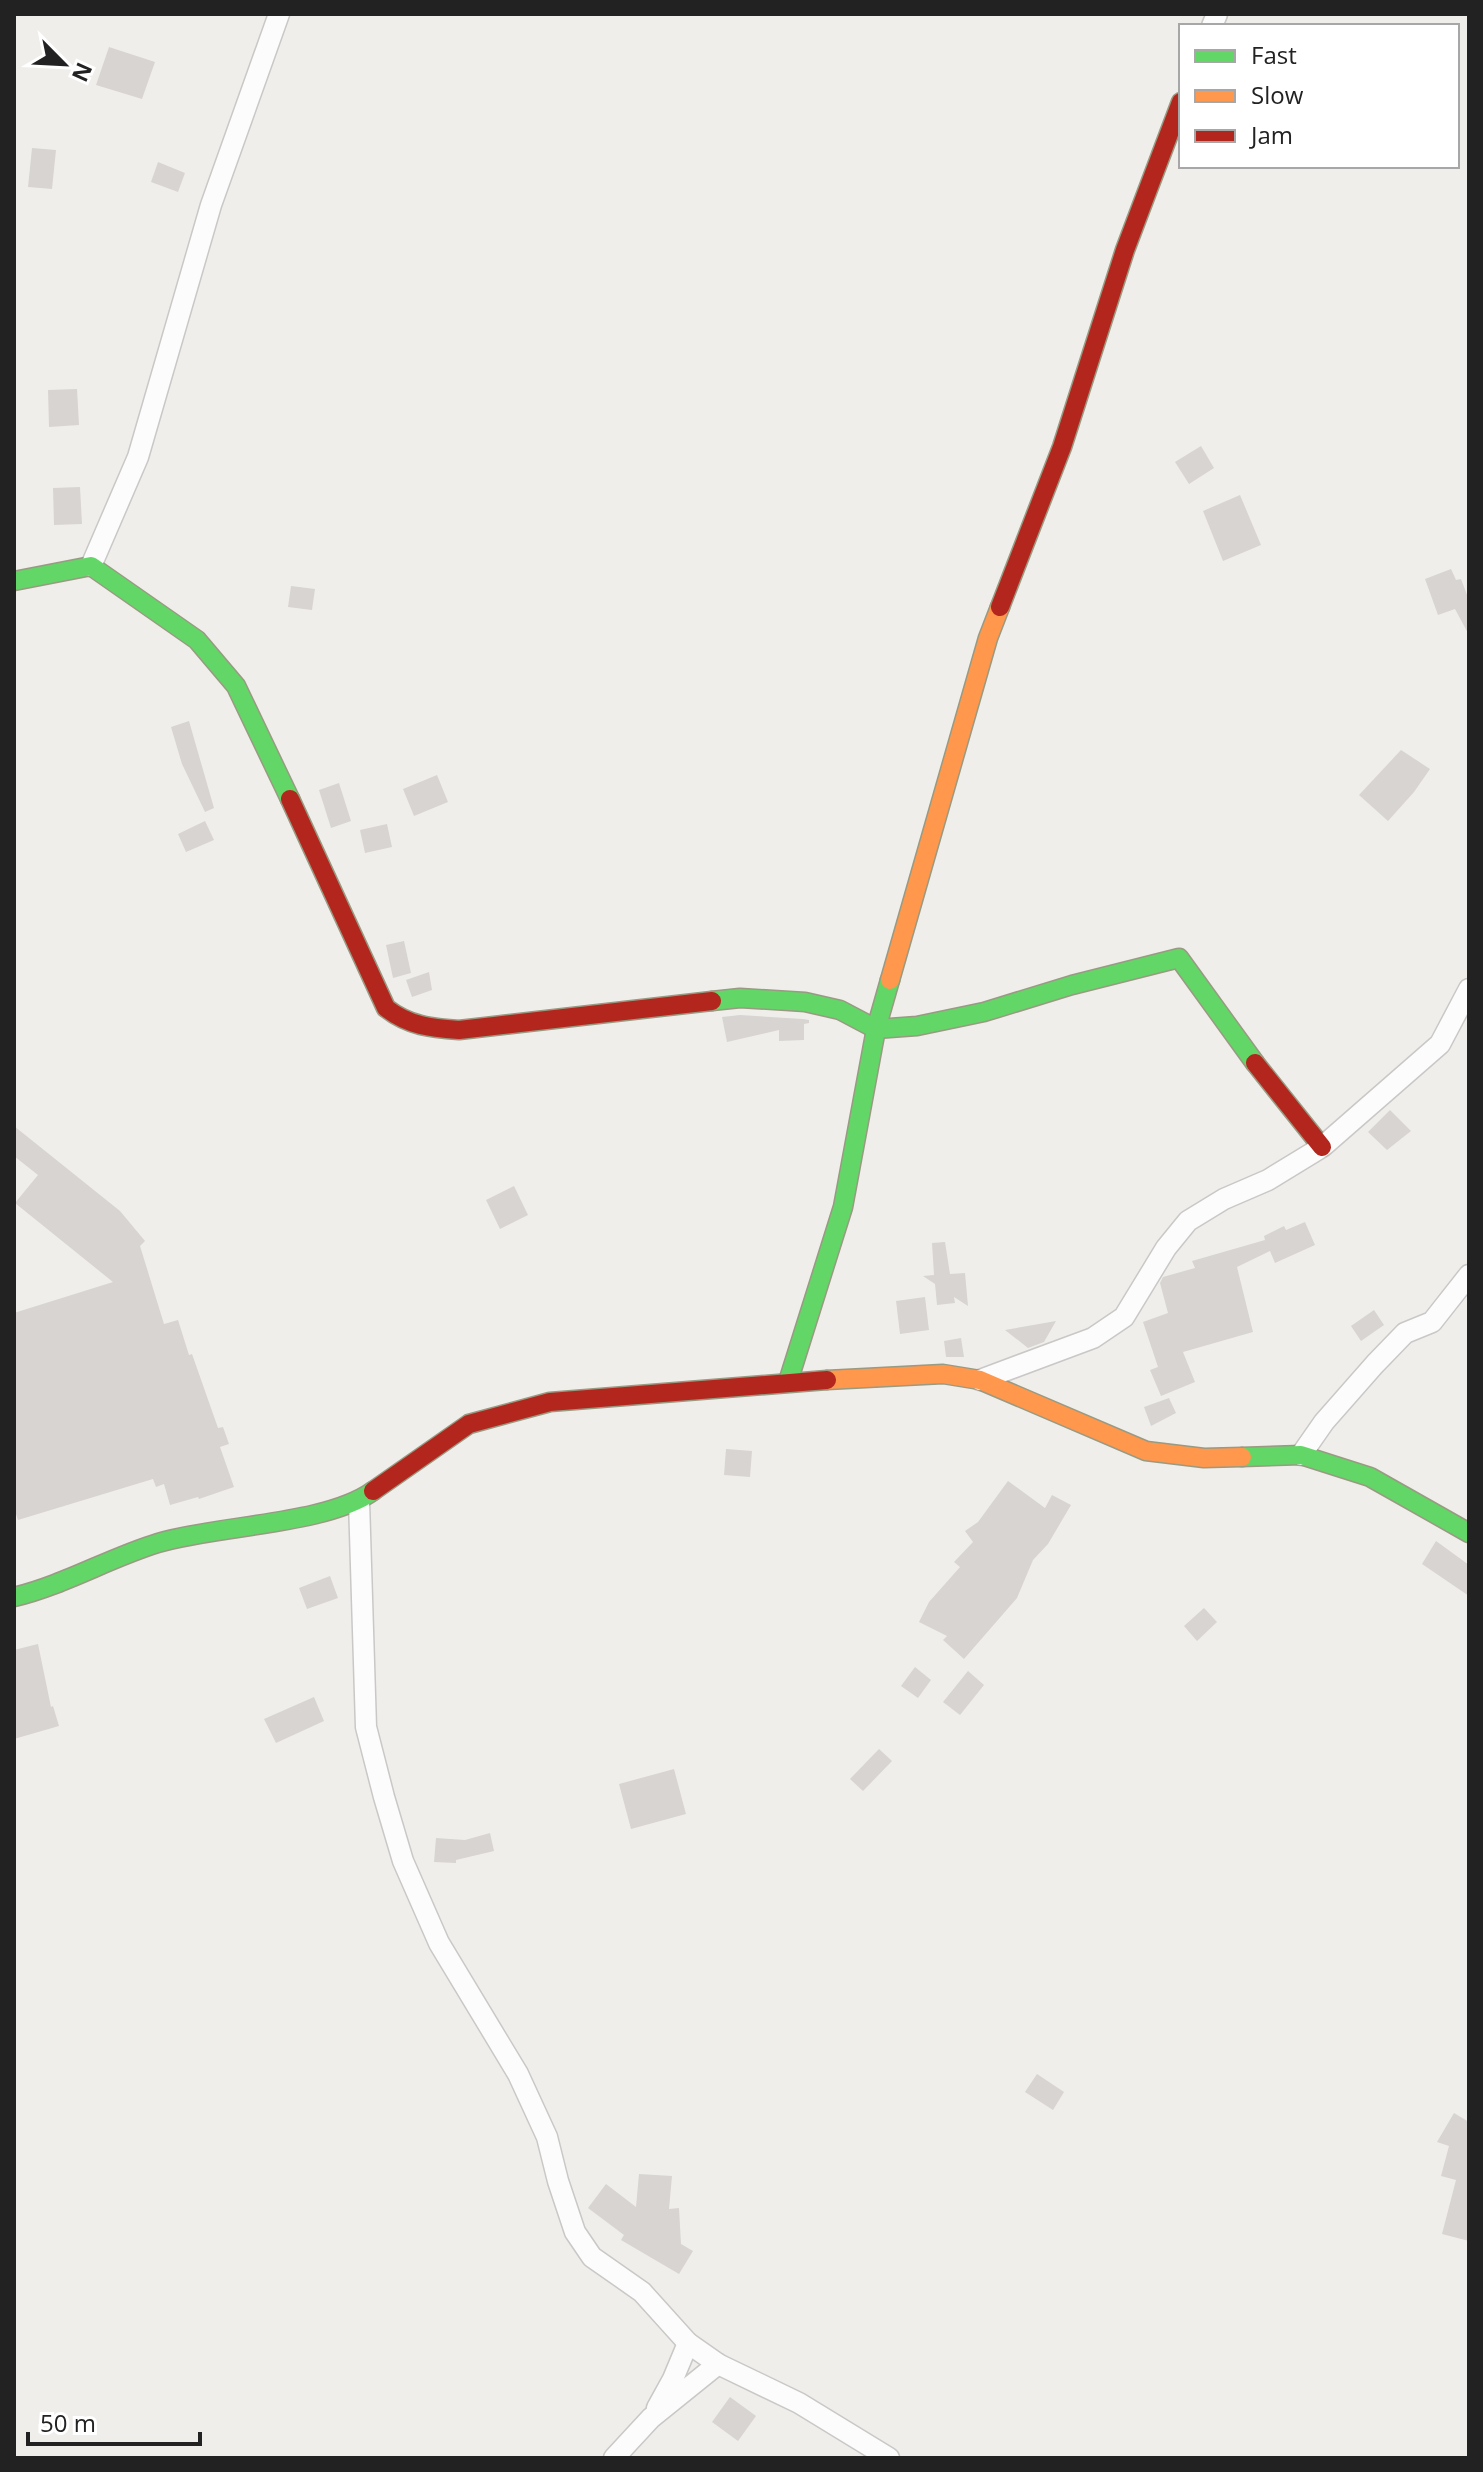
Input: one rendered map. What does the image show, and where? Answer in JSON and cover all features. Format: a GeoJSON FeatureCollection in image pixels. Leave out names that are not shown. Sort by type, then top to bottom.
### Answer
{"type":"FeatureCollection","features":[{"type":"Feature","properties":{"kind":"street"},"geometry":{"type":"LineString","coordinates":[[91,566],[138,457],[211,205],[279,14]]}},
{"type":"Feature","properties":{"kind":"street"},"geometry":{"type":"LineString","coordinates":[[788,1382],[843,1207],[876,1029],[988,638],[1062,447],[1125,250],[1179,107]]}},
{"type":"Feature","properties":{"kind":"street"},"geometry":{"type":"LineString","coordinates":[[14,581],[91,566],[197,640],[236,686],[386,1008],[402,1022],[419,1028],[459,1030],[740,998],[805,1002],[840,1010],[876,1029],[917,1026],[984,1012],[1072,985],[1179,958],[1228,1028],[1322,1147]]}},
{"type":"Feature","properties":{"kind":"street"},"geometry":{"type":"LineString","coordinates":[[980,1380],[1062,1352],[1093,1338],[1124,1317],[1166,1248],[1188,1221],[1224,1199],[1268,1180],[1322,1147],[1440,1044],[1469,989]]}},
{"type":"Feature","properties":{"kind":"street"},"geometry":{"type":"LineString","coordinates":[[1301,1455],[1324,1422],[1375,1364],[1405,1333],[1432,1322],[1469,1275]]}},
{"type":"Feature","properties":{"kind":"street"},"geometry":{"type":"LineString","coordinates":[[14,1597],[39,1591],[159,1543],[310,1514],[359,1501],[469,1424],[550,1402],[788,1382],[943,1374],[980,1380],[1146,1451],[1204,1458],[1301,1455],[1370,1477],[1469,1533]]}},
{"type":"Feature","properties":{"kind":"street"},"geometry":{"type":"LineString","coordinates":[[359,1501],[366,1727],[403,1861],[439,1943],[518,2074],[547,2137],[575,2232],[592,2257],[642,2292],[688,2343],[718,2364],[799,2403],[889,2458]]}},
{"type":"Feature","properties":{"kind":"street"},"geometry":{"type":"LineString","coordinates":[[651,2418],[673,2379],[688,2343]]}},
{"type":"Feature","properties":{"kind":"street"},"geometry":{"type":"LineString","coordinates":[[614,2458],[651,2418],[718,2364]]}},
{"type":"Feature","properties":{"kind":"building"},"geometry":{"type":"Polygon","coordinates":[[[109,47],[155,62],[142,99],[96,85],[109,47]]]}},
{"type":"Feature","properties":{"kind":"building"},"geometry":{"type":"Polygon","coordinates":[[[32,148],[56,150],[52,189],[28,187],[32,148]]]}},
{"type":"Feature","properties":{"kind":"building"},"geometry":{"type":"Polygon","coordinates":[[[158,162],[185,173],[178,192],[151,182],[158,162]]]}},
{"type":"Feature","properties":{"kind":"building"},"geometry":{"type":"Polygon","coordinates":[[[77,389],[79,425],[49,427],[48,390],[77,389]]]}},
{"type":"Feature","properties":{"kind":"building"},"geometry":{"type":"Polygon","coordinates":[[[1201,446],[1214,468],[1189,484],[1175,462],[1201,446]]]}},
{"type":"Feature","properties":{"kind":"building"},"geometry":{"type":"Polygon","coordinates":[[[80,487],[82,524],[54,525],[53,488],[80,487]]]}},
{"type":"Feature","properties":{"kind":"building"},"geometry":{"type":"Polygon","coordinates":[[[1240,495],[1261,545],[1223,561],[1203,511],[1240,495]]]}},
{"type":"Feature","properties":{"kind":"building"},"geometry":{"type":"Polygon","coordinates":[[[1451,569],[1456,580],[1461,579],[1469,600],[1469,635],[1455,609],[1438,615],[1425,579],[1451,569]]]}},
{"type":"Feature","properties":{"kind":"building"},"geometry":{"type":"Polygon","coordinates":[[[291,586],[315,589],[312,610],[288,607],[291,586]]]}},
{"type":"Feature","properties":{"kind":"building"},"geometry":{"type":"Polygon","coordinates":[[[189,721],[214,808],[205,812],[182,764],[171,727],[189,721]]]}},
{"type":"Feature","properties":{"kind":"building"},"geometry":{"type":"Polygon","coordinates":[[[1401,750],[1430,769],[1388,821],[1359,795],[1401,750]]]}},
{"type":"Feature","properties":{"kind":"building"},"geometry":{"type":"Polygon","coordinates":[[[437,775],[448,802],[414,816],[403,789],[437,775]]]}},
{"type":"Feature","properties":{"kind":"building"},"geometry":{"type":"Polygon","coordinates":[[[339,783],[351,821],[331,828],[319,790],[339,783]]]}},
{"type":"Feature","properties":{"kind":"building"},"geometry":{"type":"Polygon","coordinates":[[[205,821],[214,840],[186,852],[178,834],[205,821]]]}},
{"type":"Feature","properties":{"kind":"building"},"geometry":{"type":"Polygon","coordinates":[[[387,824],[392,847],[365,853],[360,830],[387,824]]]}},
{"type":"Feature","properties":{"kind":"building"},"geometry":{"type":"Polygon","coordinates":[[[404,941],[411,973],[393,978],[386,945],[404,941]]]}},
{"type":"Feature","properties":{"kind":"building"},"geometry":{"type":"Polygon","coordinates":[[[429,972],[432,990],[412,997],[406,980],[429,972]]]}},
{"type":"Feature","properties":{"kind":"building"},"geometry":{"type":"Polygon","coordinates":[[[740,1015],[803,1019],[809,1020],[809,1023],[804,1024],[804,1040],[779,1041],[779,1030],[727,1042],[722,1017],[740,1015]]]}},
{"type":"Feature","properties":{"kind":"building"},"geometry":{"type":"Polygon","coordinates":[[[1390,1110],[1411,1131],[1387,1150],[1368,1132],[1390,1110]]]}},
{"type":"Feature","properties":{"kind":"building"},"geometry":{"type":"Polygon","coordinates":[[[14,1126],[120,1211],[145,1241],[140,1246],[164,1324],[178,1320],[218,1428],[223,1427],[229,1444],[220,1447],[234,1487],[170,1505],[164,1484],[156,1487],[153,1479],[18,1520],[14,1508],[14,1313],[113,1282],[15,1203],[38,1175],[14,1156],[14,1126]]]}},
{"type":"Feature","properties":{"kind":"building"},"geometry":{"type":"Polygon","coordinates":[[[514,1186],[528,1215],[500,1229],[486,1200],[514,1186]]]}},
{"type":"Feature","properties":{"kind":"building"},"geometry":{"type":"Polygon","coordinates":[[[1305,1222],[1315,1245],[1275,1263],[1270,1251],[1237,1267],[1253,1332],[1183,1352],[1195,1382],[1161,1396],[1150,1370],[1158,1367],[1143,1322],[1168,1313],[1160,1283],[1163,1277],[1195,1268],[1192,1261],[1265,1240],[1264,1236],[1284,1226],[1286,1230],[1305,1222]]]}},
{"type":"Feature","properties":{"kind":"building"},"geometry":{"type":"Polygon","coordinates":[[[945,1242],[950,1274],[965,1273],[968,1306],[954,1297],[955,1303],[937,1305],[935,1284],[923,1276],[934,1275],[932,1243],[945,1242]]]}},
{"type":"Feature","properties":{"kind":"building"},"geometry":{"type":"Polygon","coordinates":[[[925,1297],[929,1330],[900,1334],[896,1301],[925,1297]]]}},
{"type":"Feature","properties":{"kind":"building"},"geometry":{"type":"Polygon","coordinates":[[[1374,1310],[1384,1325],[1361,1341],[1351,1326],[1374,1310]]]}},
{"type":"Feature","properties":{"kind":"building"},"geometry":{"type":"Polygon","coordinates":[[[1056,1321],[1044,1342],[1028,1348],[1005,1330],[1056,1321]]]}},
{"type":"Feature","properties":{"kind":"building"},"geometry":{"type":"Polygon","coordinates":[[[961,1338],[964,1357],[946,1357],[944,1341],[961,1338]]]}},
{"type":"Feature","properties":{"kind":"building"},"geometry":{"type":"Polygon","coordinates":[[[1169,1398],[1176,1413],[1151,1426],[1144,1407],[1169,1398]]]}},
{"type":"Feature","properties":{"kind":"building"},"geometry":{"type":"Polygon","coordinates":[[[726,1449],[752,1451],[750,1477],[724,1475],[726,1449]]]}},
{"type":"Feature","properties":{"kind":"building"},"geometry":{"type":"Polygon","coordinates":[[[1008,1481],[1045,1508],[1052,1495],[1071,1505],[1048,1544],[1033,1560],[1017,1598],[964,1659],[943,1640],[947,1636],[919,1622],[929,1602],[960,1567],[954,1562],[973,1542],[965,1531],[978,1522],[1008,1481]]]}},
{"type":"Feature","properties":{"kind":"building"},"geometry":{"type":"Polygon","coordinates":[[[1436,1541],[1469,1565],[1469,1596],[1422,1564],[1436,1541]]]}},
{"type":"Feature","properties":{"kind":"building"},"geometry":{"type":"Polygon","coordinates":[[[330,1576],[338,1598],[307,1609],[299,1588],[330,1576]]]}},
{"type":"Feature","properties":{"kind":"building"},"geometry":{"type":"Polygon","coordinates":[[[1204,1608],[1217,1622],[1197,1641],[1184,1626],[1204,1608]]]}},
{"type":"Feature","properties":{"kind":"building"},"geometry":{"type":"Polygon","coordinates":[[[38,1644],[51,1707],[59,1726],[14,1739],[14,1650],[38,1644]]]}},
{"type":"Feature","properties":{"kind":"building"},"geometry":{"type":"Polygon","coordinates":[[[915,1667],[931,1680],[918,1698],[901,1686],[915,1667]]]}},
{"type":"Feature","properties":{"kind":"building"},"geometry":{"type":"Polygon","coordinates":[[[968,1671],[984,1685],[960,1715],[943,1702],[968,1671]]]}},
{"type":"Feature","properties":{"kind":"building"},"geometry":{"type":"Polygon","coordinates":[[[314,1697],[324,1721],[276,1743],[264,1719],[314,1697]]]}},
{"type":"Feature","properties":{"kind":"building"},"geometry":{"type":"Polygon","coordinates":[[[879,1749],[892,1761],[863,1791],[850,1779],[879,1749]]]}},
{"type":"Feature","properties":{"kind":"building"},"geometry":{"type":"Polygon","coordinates":[[[674,1769],[686,1814],[631,1829],[619,1784],[674,1769]]]}},
{"type":"Feature","properties":{"kind":"building"},"geometry":{"type":"Polygon","coordinates":[[[490,1833],[494,1851],[456,1860],[456,1863],[434,1862],[436,1838],[465,1840],[490,1833]]]}},
{"type":"Feature","properties":{"kind":"building"},"geometry":{"type":"Polygon","coordinates":[[[1037,2074],[1064,2092],[1053,2110],[1025,2092],[1037,2074]]]}},
{"type":"Feature","properties":{"kind":"building"},"geometry":{"type":"Polygon","coordinates":[[[1454,2113],[1469,2122],[1469,2241],[1442,2234],[1456,2180],[1441,2176],[1449,2146],[1437,2142],[1454,2113]]]}},
{"type":"Feature","properties":{"kind":"building"},"geometry":{"type":"Polygon","coordinates":[[[639,2174],[672,2176],[669,2209],[679,2208],[681,2244],[693,2251],[679,2274],[621,2240],[624,2235],[588,2208],[606,2184],[636,2207],[639,2174]]]}},
{"type":"Feature","properties":{"kind":"building"},"geometry":{"type":"Polygon","coordinates":[[[730,2397],[756,2416],[738,2441],[712,2422],[730,2397]]]}},
{"type":"Feature","properties":{"kind":"traffic: fast"},"geometry":{"type":"LineString","coordinates":[[14,581],[91,566],[197,640],[236,686],[290,799]]}},
{"type":"Feature","properties":{"kind":"traffic: fast"},"geometry":{"type":"LineString","coordinates":[[712,1001],[740,998],[805,1002],[840,1010],[876,1029],[917,1026],[984,1012],[1072,985],[1179,958],[1255,1063]]}},
{"type":"Feature","properties":{"kind":"traffic: fast"},"geometry":{"type":"LineString","coordinates":[[788,1382],[843,1207],[876,1029],[890,980]]}},
{"type":"Feature","properties":{"kind":"traffic: fast"},"geometry":{"type":"LineString","coordinates":[[1242,1457],[1301,1455],[1370,1477],[1469,1533]]}},
{"type":"Feature","properties":{"kind":"traffic: fast"},"geometry":{"type":"LineString","coordinates":[[14,1597],[51,1586],[158,1543],[300,1518],[353,1502],[373,1491]]}},
{"type":"Feature","properties":{"kind":"traffic: slow"},"geometry":{"type":"LineString","coordinates":[[890,980],[988,638],[1000,607]]}},
{"type":"Feature","properties":{"kind":"traffic: slow"},"geometry":{"type":"LineString","coordinates":[[827,1380],[943,1374],[980,1380],[1146,1451],[1204,1458],[1242,1457]]}},
{"type":"Feature","properties":{"kind":"traffic: jam"},"geometry":{"type":"LineString","coordinates":[[1000,607],[1062,447],[1125,250],[1179,107]]}},
{"type":"Feature","properties":{"kind":"traffic: jam"},"geometry":{"type":"LineString","coordinates":[[290,799],[386,1008],[403,1019],[430,1027],[459,1030],[712,1001]]}},
{"type":"Feature","properties":{"kind":"traffic: jam"},"geometry":{"type":"LineString","coordinates":[[1255,1063],[1322,1147]]}},
{"type":"Feature","properties":{"kind":"traffic: jam"},"geometry":{"type":"LineString","coordinates":[[373,1491],[469,1424],[550,1402],[827,1380]]}}]}
